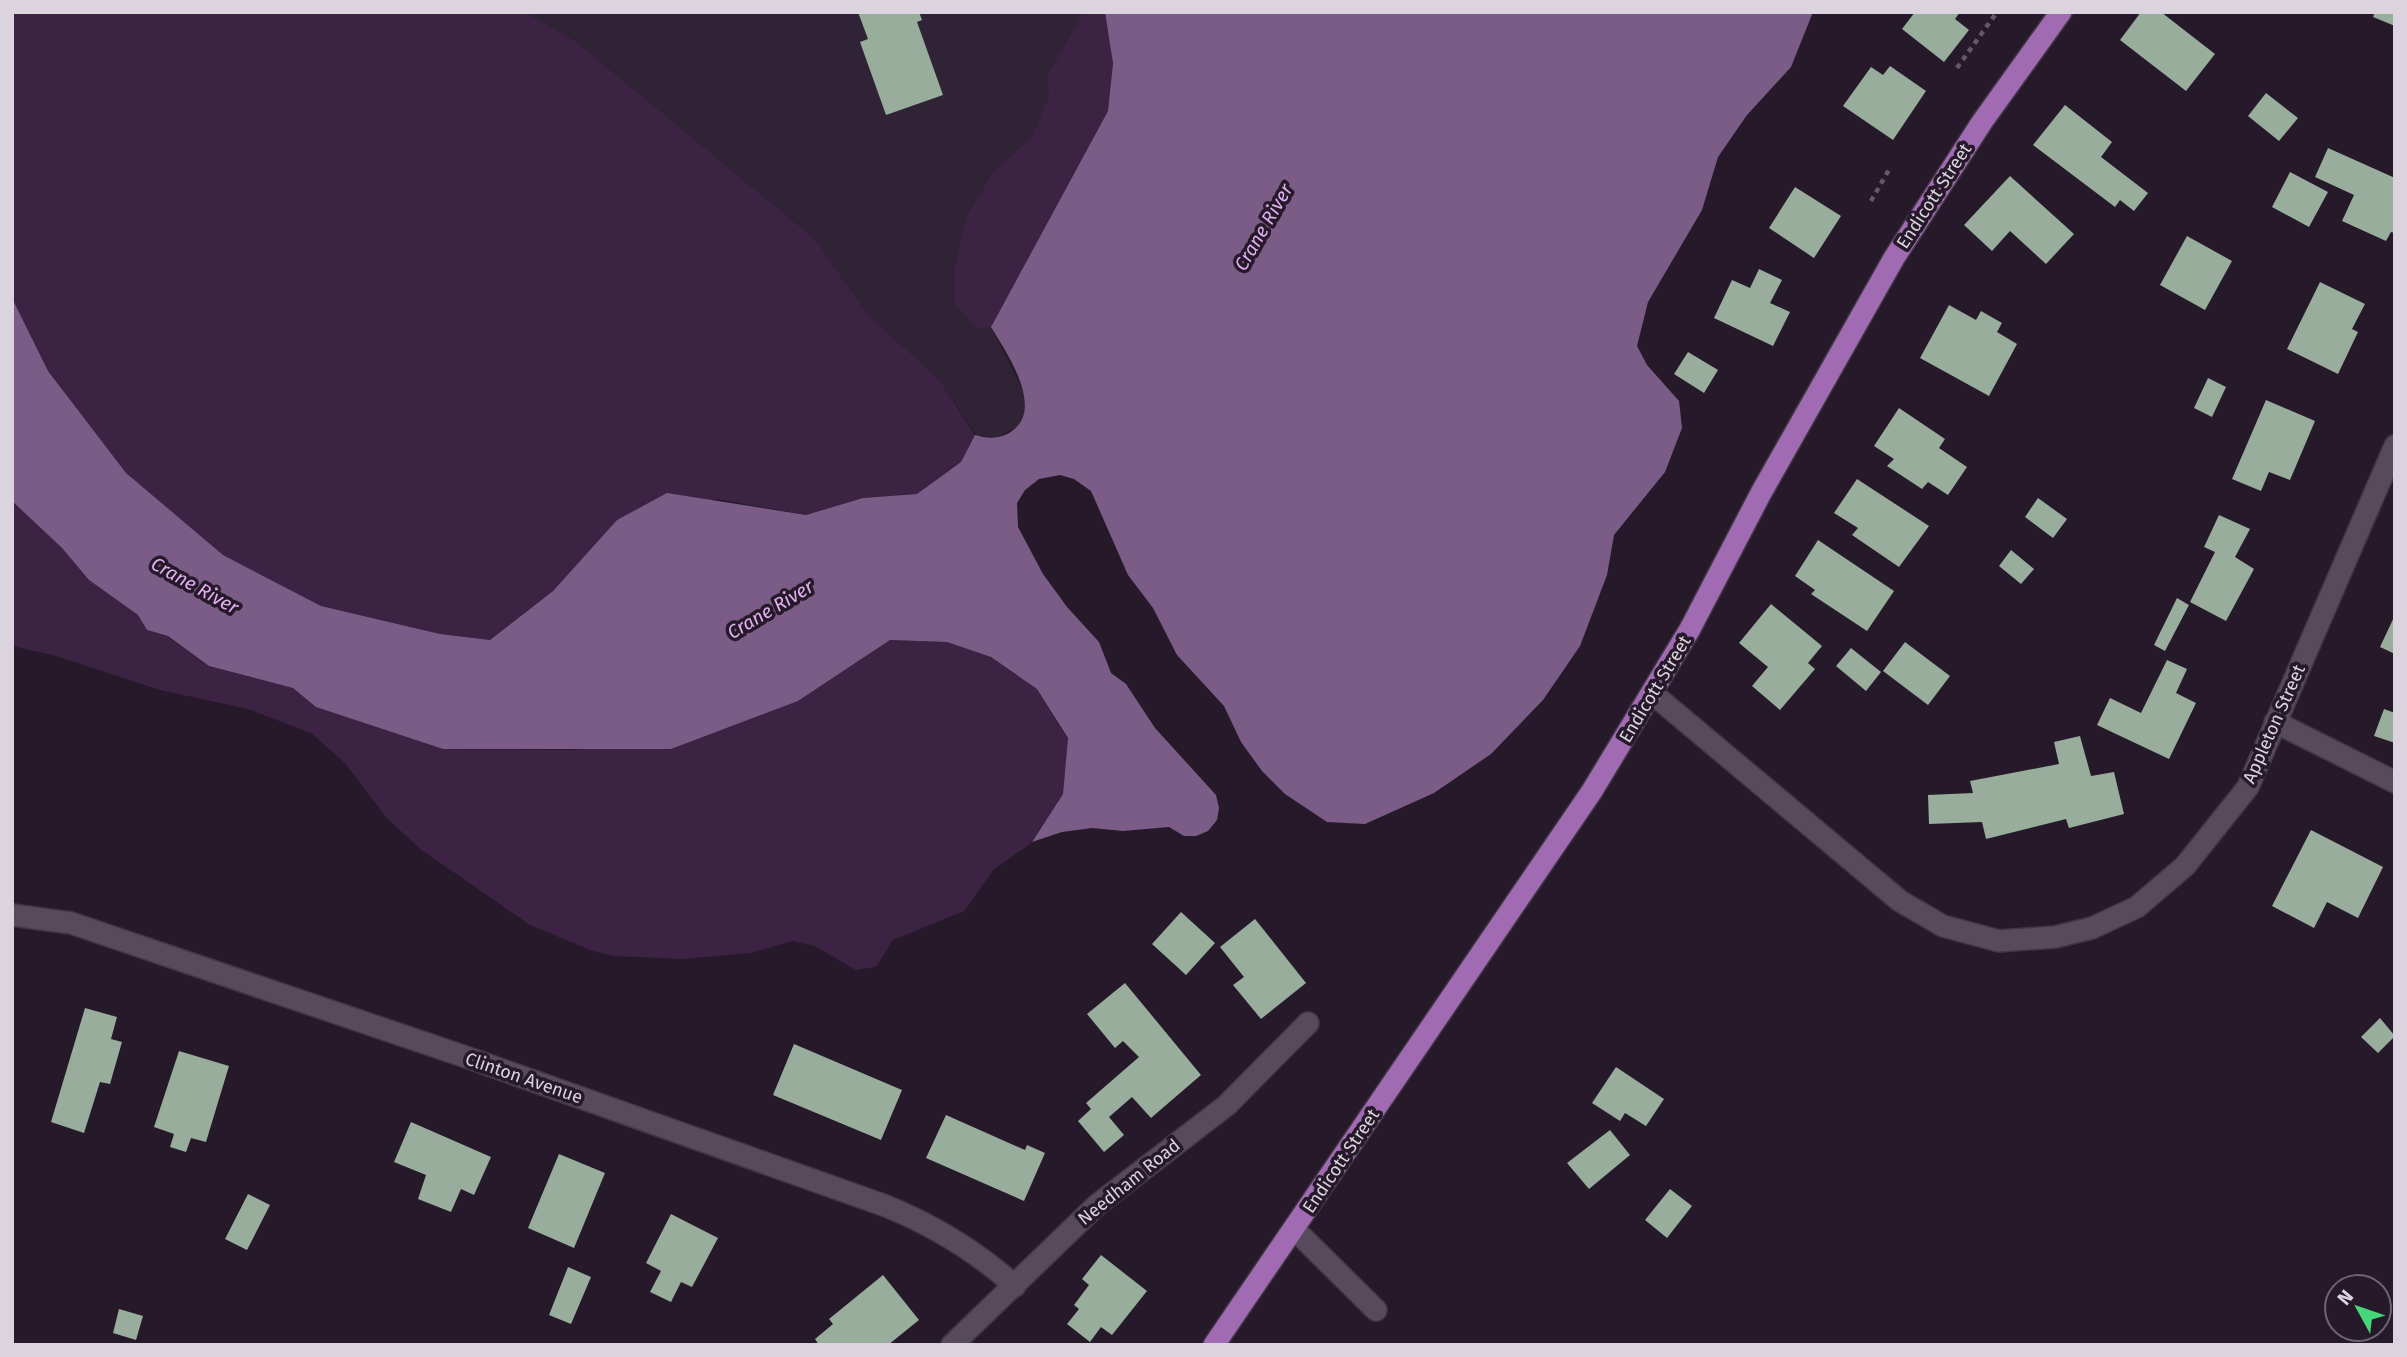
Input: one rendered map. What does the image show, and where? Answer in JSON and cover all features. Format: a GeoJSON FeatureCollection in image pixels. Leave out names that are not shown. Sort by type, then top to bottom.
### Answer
{"type":"FeatureCollection","features":[{"type":"Feature","properties":{"kind":"main road","name":"Endicott Street"},"geometry":{"type":"LineString","coordinates":[[1214,1345],[1592,791],[1653,694],[1800,423],[1894,258],[1975,134],[2061,12]]}},
{"type":"Feature","properties":{"kind":"street","name":"Appleton Street"},"geometry":{"type":"LineString","coordinates":[[1653,694],[1900,901],[1943,926],[1999,941],[2054,937],[2092,929],[2137,907],[2186,866],[2248,786],[2395,446]]}},
{"type":"Feature","properties":{"kind":"street"},"geometry":{"type":"LineString","coordinates":[[2275,722],[2395,782]]}},
{"type":"Feature","properties":{"kind":"street","name":"Clinton Avenue"},"geometry":{"type":"LineString","coordinates":[[12,915],[84,928],[479,1062],[886,1206],[925,1222],[962,1244],[1015,1286]]}},
{"type":"Feature","properties":{"kind":"street","name":"Needham Road"},"geometry":{"type":"LineString","coordinates":[[952,1345],[1097,1205],[1227,1105],[1308,1023]]}},
{"type":"Feature","properties":{"kind":"street"},"geometry":{"type":"LineString","coordinates":[[1294,1229],[1376,1310]]}},
{"type":"Feature","properties":{"kind":"path"},"geometry":{"type":"LineString","coordinates":[[1957,68],[1997,12]]}},
{"type":"Feature","properties":{"kind":"path"},"geometry":{"type":"LineString","coordinates":[[1871,201],[1891,168]]}},
{"type":"Feature","properties":{"kind":"shaded area"},"geometry":{"type":"Polygon","coordinates":[[[12,12],[525,12],[574,40],[815,239],[867,314],[939,379],[975,435],[961,462],[917,494],[863,498],[806,515],[717,499],[617,520],[553,591],[490,640],[440,634],[321,606],[223,555],[126,474],[48,371],[12,298],[12,12]]]}},
{"type":"Feature","properties":{"kind":"shaded area"},"geometry":{"type":"Polygon","coordinates":[[[525,12],[1105,12],[991,327],[1027,398],[1027,408],[1018,426],[998,437],[977,436],[939,379],[867,314],[815,239],[574,40],[525,12]]]}},
{"type":"Feature","properties":{"kind":"shaded area"},"geometry":{"type":"Polygon","coordinates":[[[1084,12],[1105,12],[1108,18],[1113,63],[1108,111],[991,327],[977,328],[955,305],[955,267],[967,216],[992,174],[1033,136],[1049,96],[1047,76],[1084,12]]]}},
{"type":"Feature","properties":{"kind":"shaded area"},"geometry":{"type":"Polygon","coordinates":[[[12,501],[62,548],[89,580],[138,615],[147,630],[167,636],[209,666],[293,688],[316,707],[443,749],[575,750],[798,701],[890,640],[947,642],[991,657],[1037,689],[1068,739],[1063,794],[1030,844],[994,869],[964,911],[893,940],[876,967],[856,970],[815,946],[793,941],[750,953],[683,959],[614,956],[593,951],[530,925],[419,848],[386,817],[345,763],[311,733],[248,709],[160,690],[53,655],[12,646],[12,501]]]}},
{"type":"Feature","properties":{"kind":"water","name":"Crane River"},"geometry":{"type":"Polygon","coordinates":[[[1105,12],[1813,12],[1791,67],[1747,115],[1718,157],[1702,210],[1648,302],[1637,346],[1647,365],[1679,401],[1682,428],[1665,472],[1614,535],[1607,575],[1580,646],[1543,700],[1491,754],[1434,793],[1365,824],[1327,822],[1285,794],[1262,771],[1241,742],[1224,706],[1177,655],[1153,608],[1128,575],[1091,491],[1074,479],[1060,475],[1039,479],[1025,490],[1017,503],[1018,527],[1043,574],[1067,607],[1099,642],[1111,673],[1126,684],[1155,728],[1216,795],[1219,808],[1217,820],[1208,831],[1196,836],[1184,836],[1169,827],[1123,831],[1092,828],[1062,832],[1032,842],[1063,794],[1068,738],[1037,689],[991,657],[947,642],[890,640],[798,701],[671,749],[443,749],[316,707],[293,688],[209,666],[168,636],[147,630],[138,615],[89,580],[62,548],[12,501],[12,298],[48,371],[126,473],[223,555],[321,606],[440,634],[490,640],[553,591],[617,520],[667,493],[806,515],[863,498],[917,494],[961,462],[975,435],[990,438],[1003,436],[1021,421],[1025,409],[1020,380],[991,327],[1108,111],[1113,63],[1105,12]]]}},
{"type":"Feature","properties":{"kind":"building"},"geometry":{"type":"Polygon","coordinates":[[[858,12],[919,12],[922,20],[917,22],[943,95],[886,115],[860,42],[868,39],[858,12]]]}},
{"type":"Feature","properties":{"kind":"building"},"geometry":{"type":"Polygon","coordinates":[[[1915,12],[1960,12],[1955,19],[1969,30],[1944,62],[1902,29],[1915,12]]]}},
{"type":"Feature","properties":{"kind":"building"},"geometry":{"type":"Polygon","coordinates":[[[2141,12],[2161,12],[2215,54],[2186,91],[2120,40],[2141,12]]]}},
{"type":"Feature","properties":{"kind":"building"},"geometry":{"type":"Polygon","coordinates":[[[2375,12],[2395,12],[2395,26],[2373,17],[2375,12]]]}},
{"type":"Feature","properties":{"kind":"building"},"geometry":{"type":"Polygon","coordinates":[[[1890,66],[1926,91],[1893,140],[1843,106],[1871,67],[1883,75],[1890,66]]]}},
{"type":"Feature","properties":{"kind":"building"},"geometry":{"type":"Polygon","coordinates":[[[2266,93],[2298,118],[2279,141],[2248,116],[2266,93]]]}},
{"type":"Feature","properties":{"kind":"building"},"geometry":{"type":"Polygon","coordinates":[[[2065,105],[2112,142],[2101,157],[2148,193],[2134,211],[2120,200],[2115,207],[2033,145],[2065,105]]]}},
{"type":"Feature","properties":{"kind":"building"},"geometry":{"type":"Polygon","coordinates":[[[2328,148],[2395,178],[2395,233],[2391,232],[2386,241],[2342,221],[2354,195],[2315,177],[2328,148]]]}},
{"type":"Feature","properties":{"kind":"building"},"geometry":{"type":"Polygon","coordinates":[[[2290,172],[2328,192],[2309,227],[2272,207],[2290,172]]]}},
{"type":"Feature","properties":{"kind":"building"},"geometry":{"type":"Polygon","coordinates":[[[2010,176],[2074,234],[2046,264],[2010,231],[1992,251],[1964,225],[2010,176]]]}},
{"type":"Feature","properties":{"kind":"building"},"geometry":{"type":"Polygon","coordinates":[[[1795,187],[1841,216],[1814,258],[1769,228],[1795,187]]]}},
{"type":"Feature","properties":{"kind":"building"},"geometry":{"type":"Polygon","coordinates":[[[2187,236],[2232,261],[2205,310],[2160,285],[2187,236]]]}},
{"type":"Feature","properties":{"kind":"building"},"geometry":{"type":"Polygon","coordinates":[[[1759,269],[1782,280],[1770,303],[1790,312],[1773,346],[1714,318],[1732,280],[1750,288],[1759,269]]]}},
{"type":"Feature","properties":{"kind":"building"},"geometry":{"type":"Polygon","coordinates":[[[2320,282],[2365,304],[2352,329],[2358,332],[2338,374],[2287,349],[2320,282]]]}},
{"type":"Feature","properties":{"kind":"building"},"geometry":{"type":"Polygon","coordinates":[[[1949,305],[1976,320],[1981,311],[2002,323],[1997,332],[2017,344],[1989,396],[1920,358],[1949,305]]]}},
{"type":"Feature","properties":{"kind":"building"},"geometry":{"type":"Polygon","coordinates":[[[1688,352],[1718,370],[1704,393],[1674,374],[1688,352]]]}},
{"type":"Feature","properties":{"kind":"building"},"geometry":{"type":"Polygon","coordinates":[[[2208,378],[2226,387],[2212,417],[2194,408],[2208,378]]]}},
{"type":"Feature","properties":{"kind":"building"},"geometry":{"type":"Polygon","coordinates":[[[2266,400],[2315,421],[2290,480],[2269,472],[2261,491],[2232,479],[2266,400]]]}},
{"type":"Feature","properties":{"kind":"building"},"geometry":{"type":"Polygon","coordinates":[[[1899,408],[1945,439],[1939,448],[1967,467],[1948,495],[1928,482],[1922,489],[1887,466],[1894,459],[1874,446],[1899,408]]]}},
{"type":"Feature","properties":{"kind":"building"},"geometry":{"type":"Polygon","coordinates":[[[1857,479],[1929,526],[1899,567],[1852,535],[1858,528],[1834,513],[1857,479]]]}},
{"type":"Feature","properties":{"kind":"building"},"geometry":{"type":"Polygon","coordinates":[[[2038,498],[2067,519],[2053,538],[2025,517],[2038,498]]]}},
{"type":"Feature","properties":{"kind":"building"},"geometry":{"type":"Polygon","coordinates":[[[2219,515],[2250,529],[2235,557],[2254,569],[2226,621],[2190,602],[2215,552],[2204,547],[2219,515]]]}},
{"type":"Feature","properties":{"kind":"building"},"geometry":{"type":"Polygon","coordinates":[[[1818,540],[1894,591],[1867,631],[1811,594],[1815,590],[1795,576],[1818,540]]]}},
{"type":"Feature","properties":{"kind":"building"},"geometry":{"type":"Polygon","coordinates":[[[2011,550],[2034,569],[2021,584],[1999,566],[2011,550]]]}},
{"type":"Feature","properties":{"kind":"building"},"geometry":{"type":"Polygon","coordinates":[[[2177,598],[2189,605],[2165,651],[2154,645],[2177,598]]]}},
{"type":"Feature","properties":{"kind":"building"},"geometry":{"type":"Polygon","coordinates":[[[1771,604],[1822,646],[1808,663],[1815,669],[1780,710],[1752,686],[1768,667],[1739,643],[1771,604]]]}},
{"type":"Feature","properties":{"kind":"building"},"geometry":{"type":"Polygon","coordinates":[[[2395,615],[2395,654],[2380,647],[2395,615]]]}},
{"type":"Feature","properties":{"kind":"building"},"geometry":{"type":"Polygon","coordinates":[[[1905,642],[1950,676],[1928,705],[1883,671],[1905,642]]]}},
{"type":"Feature","properties":{"kind":"building"},"geometry":{"type":"Polygon","coordinates":[[[1851,648],[1881,672],[1866,691],[1836,666],[1851,648]]]}},
{"type":"Feature","properties":{"kind":"building"},"geometry":{"type":"Polygon","coordinates":[[[2167,660],[2187,669],[2176,693],[2196,703],[2169,759],[2097,725],[2110,698],[2141,713],[2167,660]]]}},
{"type":"Feature","properties":{"kind":"building"},"geometry":{"type":"Polygon","coordinates":[[[2384,709],[2395,713],[2395,743],[2374,736],[2384,709]]]}},
{"type":"Feature","properties":{"kind":"building"},"geometry":{"type":"Polygon","coordinates":[[[2080,736],[2091,776],[2114,772],[2124,814],[2069,828],[2066,819],[1986,839],[1982,822],[1929,824],[1928,795],[1973,793],[1970,781],[2059,764],[2054,742],[2080,736]]]}},
{"type":"Feature","properties":{"kind":"building"},"geometry":{"type":"Polygon","coordinates":[[[2311,830],[2383,867],[2358,918],[2327,902],[2314,928],[2272,906],[2311,830]]]}},
{"type":"Feature","properties":{"kind":"building"},"geometry":{"type":"Polygon","coordinates":[[[1181,912],[1215,943],[1186,975],[1152,944],[1181,912]]]}},
{"type":"Feature","properties":{"kind":"building"},"geometry":{"type":"Polygon","coordinates":[[[1255,919],[1306,983],[1261,1019],[1233,985],[1244,977],[1220,947],[1255,919]]]}},
{"type":"Feature","properties":{"kind":"building"},"geometry":{"type":"Polygon","coordinates":[[[1125,983],[1201,1075],[1151,1118],[1132,1097],[1109,1117],[1124,1135],[1104,1152],[1078,1121],[1091,1109],[1086,1103],[1139,1057],[1123,1041],[1115,1048],[1087,1014],[1125,983]]]}},
{"type":"Feature","properties":{"kind":"building"},"geometry":{"type":"Polygon","coordinates":[[[85,1008],[117,1017],[111,1039],[122,1042],[110,1084],[100,1082],[84,1133],[51,1122],[85,1008]]]}},
{"type":"Feature","properties":{"kind":"building"},"geometry":{"type":"Polygon","coordinates":[[[2380,1018],[2395,1036],[2378,1053],[2361,1037],[2380,1018]]]}},
{"type":"Feature","properties":{"kind":"building"},"geometry":{"type":"Polygon","coordinates":[[[794,1044],[902,1090],[881,1140],[773,1095],[794,1044]]]}},
{"type":"Feature","properties":{"kind":"building"},"geometry":{"type":"Polygon","coordinates":[[[179,1051],[229,1066],[206,1142],[191,1138],[186,1152],[170,1147],[174,1134],[154,1127],[179,1051]]]}},
{"type":"Feature","properties":{"kind":"building"},"geometry":{"type":"Polygon","coordinates":[[[1616,1067],[1664,1099],[1646,1126],[1625,1113],[1620,1121],[1592,1103],[1616,1067]]]}},
{"type":"Feature","properties":{"kind":"building"},"geometry":{"type":"Polygon","coordinates":[[[946,1115],[1025,1150],[1027,1145],[1045,1153],[1024,1201],[926,1158],[946,1115]]]}},
{"type":"Feature","properties":{"kind":"building"},"geometry":{"type":"Polygon","coordinates":[[[411,1122],[491,1157],[474,1195],[461,1189],[451,1212],[418,1199],[426,1175],[394,1162],[411,1122]]]}},
{"type":"Feature","properties":{"kind":"building"},"geometry":{"type":"Polygon","coordinates":[[[1610,1130],[1630,1155],[1589,1189],[1567,1163],[1610,1130]]]}},
{"type":"Feature","properties":{"kind":"building"},"geometry":{"type":"Polygon","coordinates":[[[559,1154],[605,1173],[574,1248],[528,1228],[559,1154]]]}},
{"type":"Feature","properties":{"kind":"building"},"geometry":{"type":"Polygon","coordinates":[[[1670,1189],[1692,1206],[1667,1238],[1645,1220],[1670,1189]]]}},
{"type":"Feature","properties":{"kind":"building"},"geometry":{"type":"Polygon","coordinates":[[[248,1194],[270,1205],[247,1250],[225,1239],[248,1194]]]}},
{"type":"Feature","properties":{"kind":"building"},"geometry":{"type":"Polygon","coordinates":[[[671,1214],[718,1238],[692,1287],[681,1282],[671,1302],[650,1292],[661,1271],[646,1263],[671,1214]]]}},
{"type":"Feature","properties":{"kind":"building"},"geometry":{"type":"Polygon","coordinates":[[[1101,1255],[1147,1291],[1112,1335],[1101,1327],[1090,1342],[1067,1324],[1079,1309],[1074,1305],[1089,1285],[1082,1279],[1101,1255]]]}},
{"type":"Feature","properties":{"kind":"building"},"geometry":{"type":"Polygon","coordinates":[[[568,1267],[591,1277],[571,1324],[549,1315],[568,1267]]]}},
{"type":"Feature","properties":{"kind":"building"},"geometry":{"type":"Polygon","coordinates":[[[883,1275],[919,1320],[888,1345],[819,1345],[815,1339],[833,1324],[829,1319],[883,1275]]]}},
{"type":"Feature","properties":{"kind":"building"},"geometry":{"type":"Polygon","coordinates":[[[119,1309],[143,1316],[136,1340],[113,1333],[119,1309]]]}}]}
